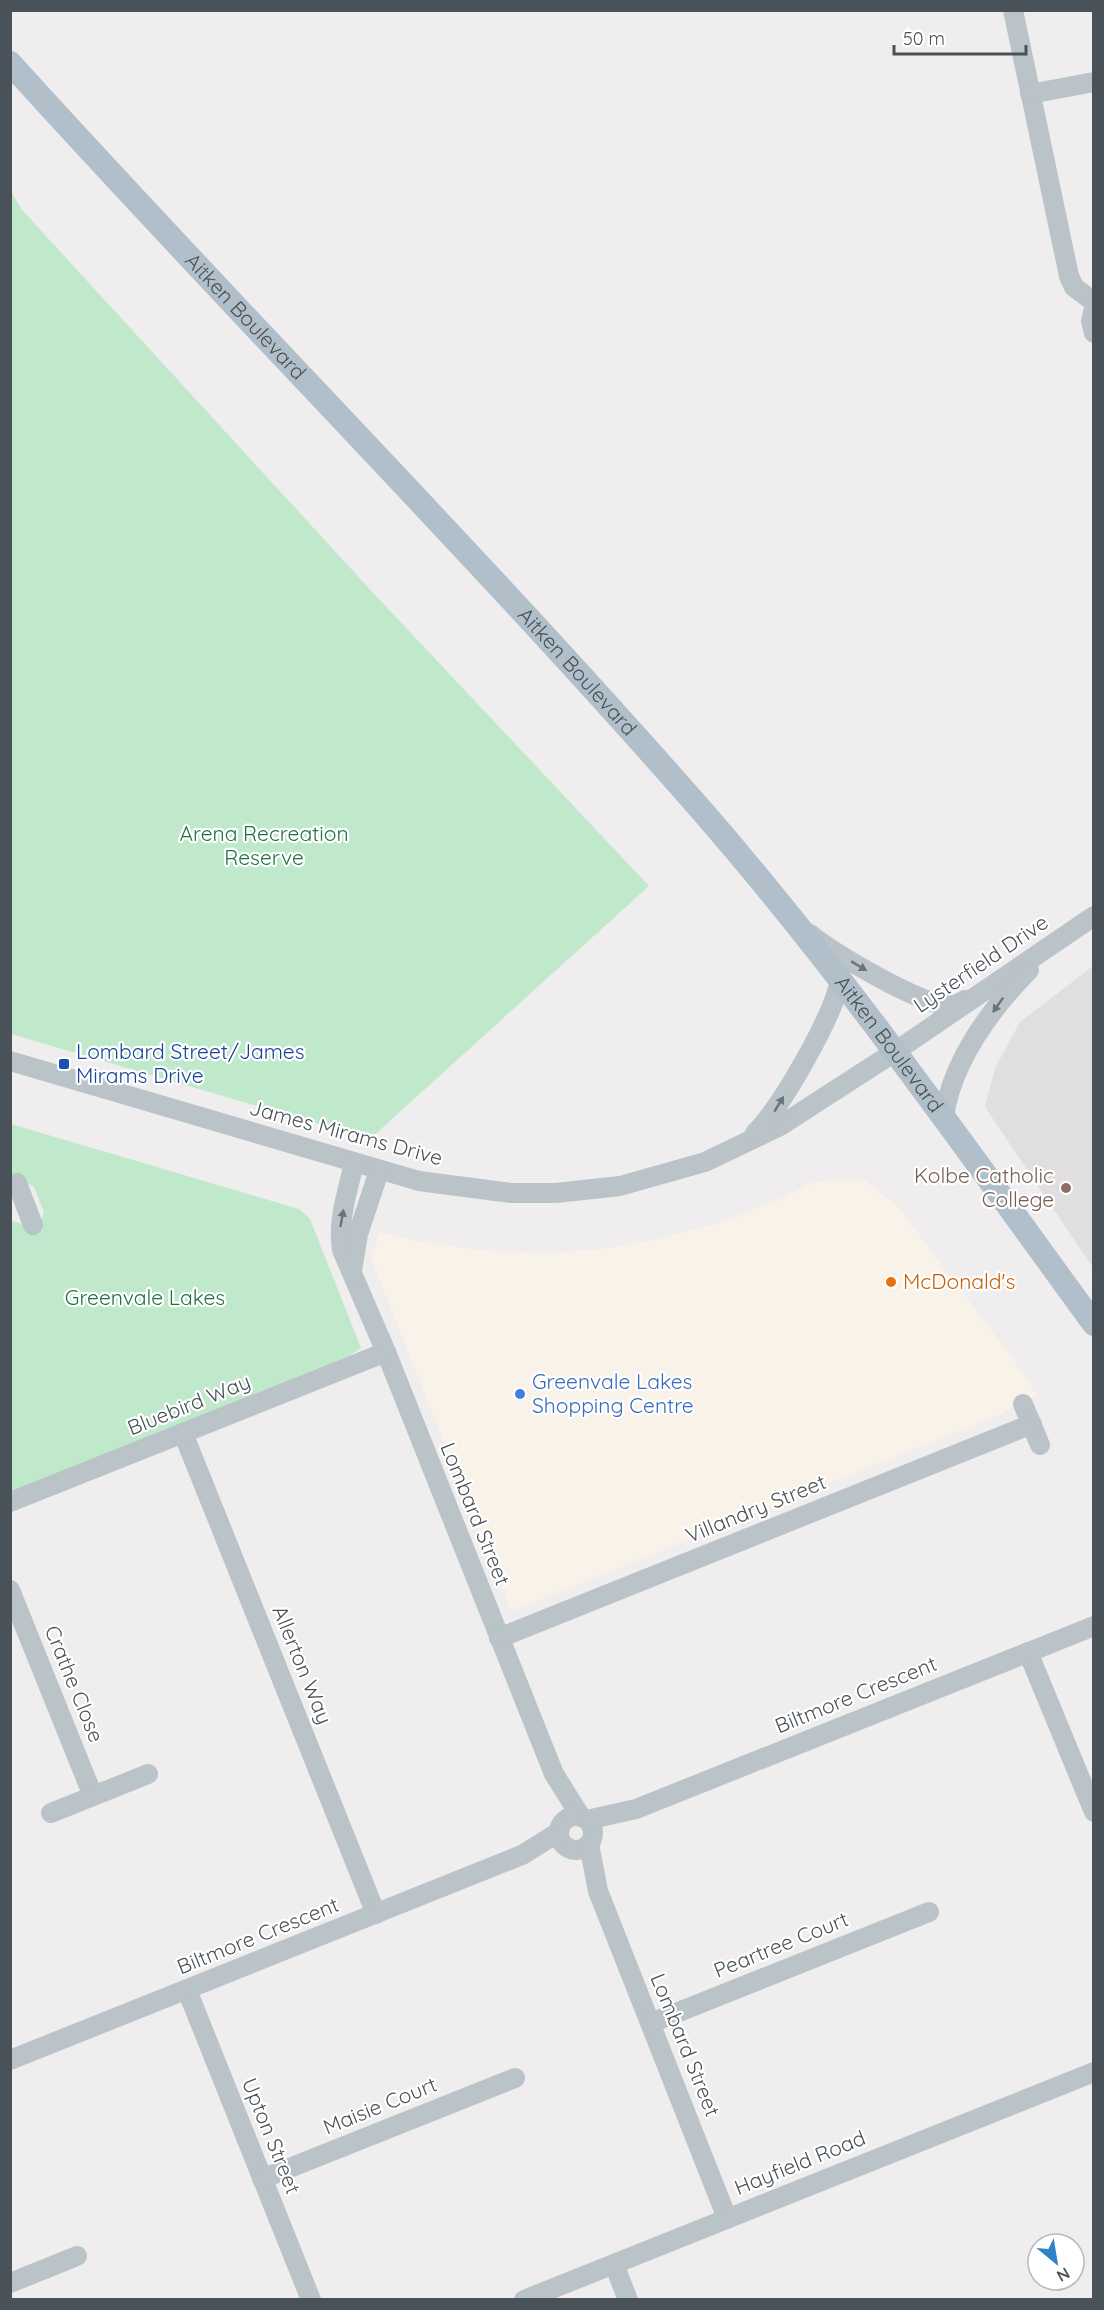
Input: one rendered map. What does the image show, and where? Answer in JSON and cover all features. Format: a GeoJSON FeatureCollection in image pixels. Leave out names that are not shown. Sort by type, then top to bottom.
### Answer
{"type":"FeatureCollection","features":[{"type":"Feature","properties":{"kind":"main road","name":"Aitken Boulevard"},"geometry":{"type":"LineString","coordinates":[[10,63],[505,595],[703,813],[794,921],[896,1052],[1094,1324]]}},
{"type":"Feature","properties":{"kind":"street"},"geometry":{"type":"LineString","coordinates":[[1013,10],[1069,276],[1074,287],[1094,302]]}},
{"type":"Feature","properties":{"kind":"street"},"geometry":{"type":"LineString","coordinates":[[1030,94],[1094,82]]}},
{"type":"Feature","properties":{"kind":"street"},"geometry":{"type":"LineString","coordinates":[[1094,309],[1091,321],[1094,333]]}},
{"type":"Feature","properties":{"kind":"street","name":"Lysterfield Drive"},"geometry":{"type":"LineString","coordinates":[[896,1052],[1094,916]]}},
{"type":"Feature","properties":{"kind":"street"},"geometry":{"type":"LineString","coordinates":[[794,921],[823,944],[878,977],[932,1002],[953,1005],[975,996]]}},
{"type":"Feature","properties":{"kind":"street"},"geometry":{"type":"LineString","coordinates":[[944,1116],[954,1077],[972,1042],[1007,992],[1069,933]]}},
{"type":"Feature","properties":{"kind":"street"},"geometry":{"type":"LineString","coordinates":[[740,1147],[761,1127],[778,1106],[830,1012],[840,980]]}},
{"type":"Feature","properties":{"kind":"street","name":"James Mirams Drive"},"geometry":{"type":"LineString","coordinates":[[10,1061],[379,1171],[465,1189],[556,1193],[620,1186],[664,1175],[740,1147],[780,1126],[896,1052]]}},
{"type":"Feature","properties":{"kind":"street","name":"Lombard Street"},"geometry":{"type":"LineString","coordinates":[[354,1163],[339,1234],[342,1250],[386,1352],[554,1774],[727,2218]]}},
{"type":"Feature","properties":{"kind":"street"},"geometry":{"type":"LineString","coordinates":[[352,1270],[358,1234],[379,1171]]}},
{"type":"Feature","properties":{"kind":"street"},"geometry":{"type":"LineString","coordinates":[[17,1183],[18,1206],[33,1225]]}},
{"type":"Feature","properties":{"kind":"street","name":"Bluebird Way"},"geometry":{"type":"LineString","coordinates":[[10,1502],[386,1352]]}},
{"type":"Feature","properties":{"kind":"street"},"geometry":{"type":"LineString","coordinates":[[1023,1404],[1040,1445]]}},
{"type":"Feature","properties":{"kind":"street","name":"Villandry Street"},"geometry":{"type":"LineString","coordinates":[[499,1638],[1032,1424]]}},
{"type":"Feature","properties":{"kind":"street","name":"Allerton Way"},"geometry":{"type":"LineString","coordinates":[[183,1433],[376,1914]]}},
{"type":"Feature","properties":{"kind":"street","name":"Crathe Close"},"geometry":{"type":"LineString","coordinates":[[10,1590],[93,1796]]}},
{"type":"Feature","properties":{"kind":"street","name":"Biltmore Crescent"},"geometry":{"type":"LineString","coordinates":[[10,2060],[1094,1626]]}},
{"type":"Feature","properties":{"kind":"street"},"geometry":{"type":"LineString","coordinates":[[1028,1652],[1094,1812]]}},
{"type":"Feature","properties":{"kind":"street"},"geometry":{"type":"LineString","coordinates":[[51,1813],[148,1774]]}},
{"type":"Feature","properties":{"kind":"street","name":"Peartree Court"},"geometry":{"type":"LineString","coordinates":[[651,2024],[930,1912]]}},
{"type":"Feature","properties":{"kind":"street","name":"Upton Street"},"geometry":{"type":"LineString","coordinates":[[187,1990],[311,2300]]}},
{"type":"Feature","properties":{"kind":"street","name":"Hayfield Road"},"geometry":{"type":"LineString","coordinates":[[524,2300],[1094,2072]]}},
{"type":"Feature","properties":{"kind":"street","name":"Maisie Court"},"geometry":{"type":"LineString","coordinates":[[262,2179],[515,2078]]}},
{"type":"Feature","properties":{"kind":"street"},"geometry":{"type":"LineString","coordinates":[[10,2283],[77,2256]]}},
{"type":"Feature","properties":{"kind":"street"},"geometry":{"type":"LineString","coordinates":[[614,2264],[628,2300]]}},
{"type":"Feature","properties":{"kind":"shaded area","name":"Kolbe Catholic College"},"geometry":{"type":"Polygon","coordinates":[[[1093,966],[1093,1268],[985,1107],[995,1068],[1020,1022],[1093,966]]]}},
{"type":"Feature","properties":{"kind":"shaded area"},"geometry":{"type":"Polygon","coordinates":[[[863,1179],[898,1207],[1010,1355],[1037,1396],[1016,1404],[1000,1415],[511,1611],[371,1258],[379,1232],[419,1242],[489,1251],[551,1253],[602,1249],[659,1239],[716,1224],[776,1201],[813,1182],[863,1179]]]}},
{"type":"Feature","properties":{"kind":"green space","name":"Arena Recreation Reserve"},"geometry":{"type":"Polygon","coordinates":[[[11,192],[23,211],[377,597],[649,886],[370,1139],[11,1034],[11,192]]]}},
{"type":"Feature","properties":{"kind":"green space","name":"Greenvale Lakes"},"geometry":{"type":"Polygon","coordinates":[[[11,1124],[299,1209],[310,1219],[361,1348],[349,1356],[11,1491],[11,1220],[28,1226],[40,1222],[44,1213],[34,1187],[24,1181],[11,1185],[11,1124]]]}},
{"type":"Feature","properties":{"kind":"place","name":"Lombard Street/James Mirams Drive"},"geometry":{"type":"Point","coordinates":[64,1064]}},
{"type":"Feature","properties":{"kind":"place","name":"Kolbe Catholic College"},"geometry":{"type":"Point","coordinates":[1066,1188]}},
{"type":"Feature","properties":{"kind":"place","name":"McDonald's"},"geometry":{"type":"Point","coordinates":[891,1282]}},
{"type":"Feature","properties":{"kind":"place","name":"Greenvale Lakes Shopping Centre"},"geometry":{"type":"Point","coordinates":[520,1394]}}]}
